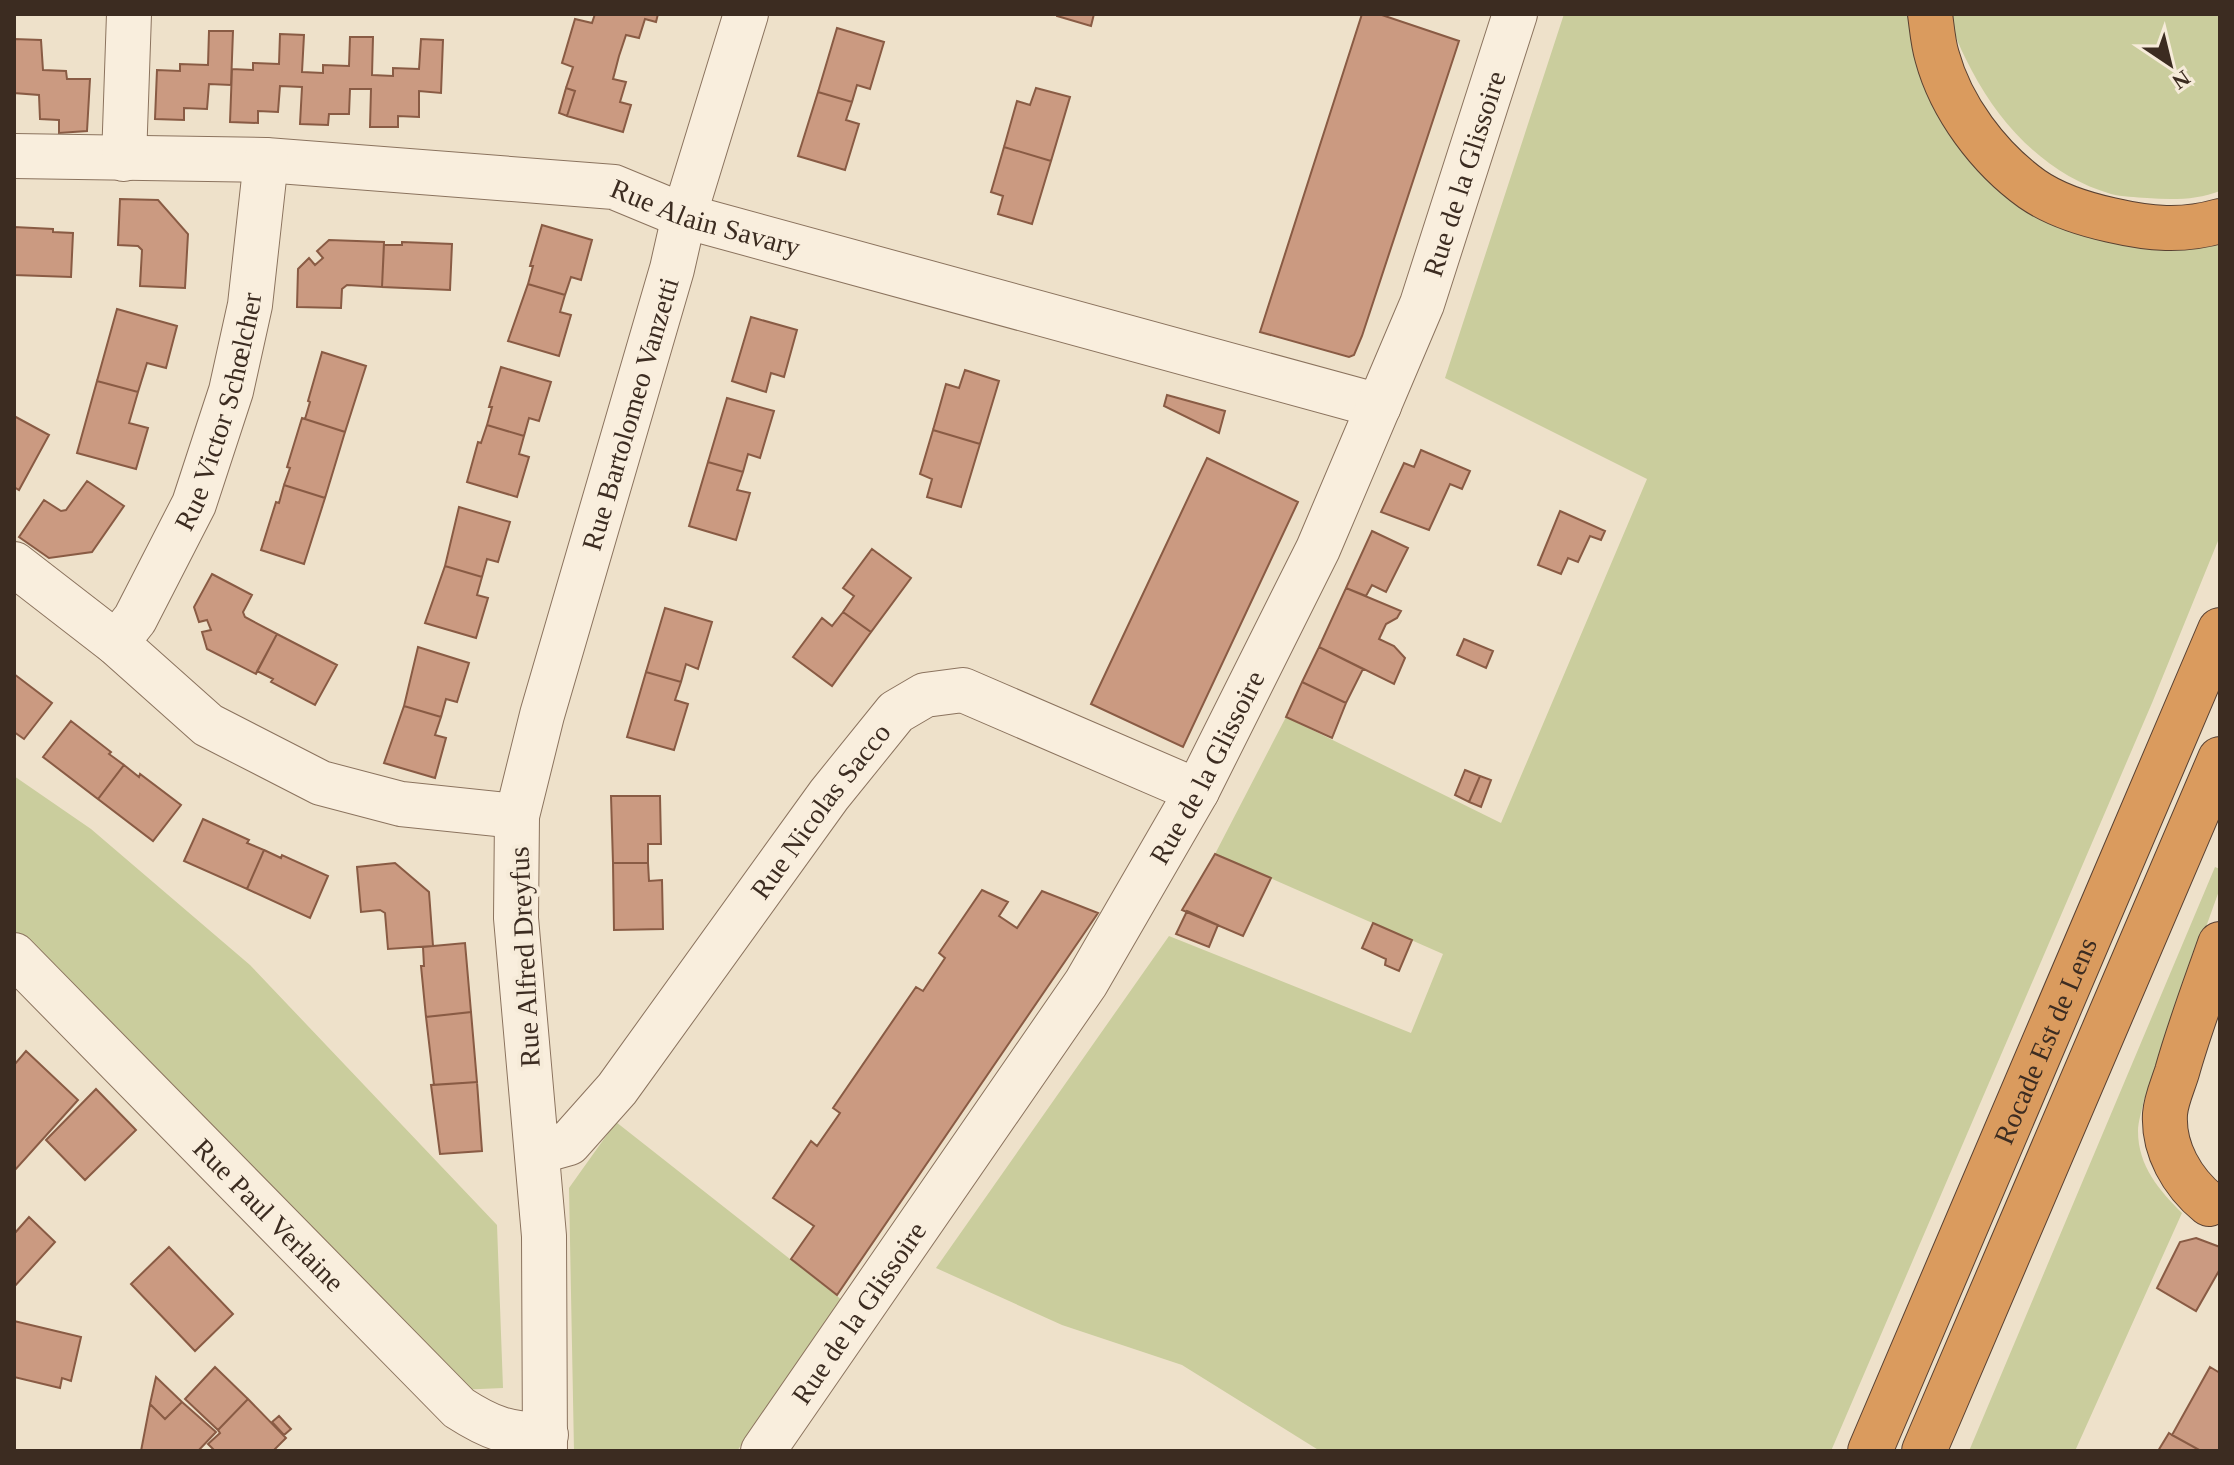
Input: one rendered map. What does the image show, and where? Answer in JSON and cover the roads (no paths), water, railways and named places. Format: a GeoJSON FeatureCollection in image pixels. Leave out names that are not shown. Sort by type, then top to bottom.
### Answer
{"type":"FeatureCollection","features":[{"type":"Feature","properties":{"kind":"highway"},"geometry":{"type":"LineString","coordinates":[[1930,14],[1937,57],[1957,105],[1990,151],[2033,190],[2081,213],[2148,229],[2193,229],[2220,221]]}},
{"type":"Feature","properties":{"kind":"highway","name":"Rocade Est de Lens"},"geometry":{"type":"LineString","coordinates":[[1870,1451],[2220,630]]}},
{"type":"Feature","properties":{"kind":"highway","name":"Rocade Est de Lens"},"geometry":{"type":"LineString","coordinates":[[1924,1451],[2220,759]]}},
{"type":"Feature","properties":{"kind":"highway"},"geometry":{"type":"LineString","coordinates":[[2214,1208],[2195,1193],[2176,1167],[2167,1137],[2165,1113],[2183,1049],[2220,944]]}},
{"type":"Feature","properties":{"kind":"street"},"geometry":{"type":"LineString","coordinates":[[124,159],[129,14]]}},
{"type":"Feature","properties":{"kind":"street","name":"Rue Bartolomeo Vanzetti"},"geometry":{"type":"LineString","coordinates":[[517,816],[542,715],[672,269],[684,216],[746,14]]}},
{"type":"Feature","properties":{"kind":"street","name":"Rue de la Glissoire"},"geometry":{"type":"LineString","coordinates":[[763,1451],[1086,983],[1197,791],[1318,549],[1422,304],[1515,14]]}},
{"type":"Feature","properties":{"kind":"street","name":"Rue Alain Savary"},"geometry":{"type":"LineString","coordinates":[[14,156],[266,160],[614,187],[684,216],[1379,406]]}},
{"type":"Feature","properties":{"kind":"street","name":"Rue Victor Schœlcher"},"geometry":{"type":"LineString","coordinates":[[116,643],[135,619],[194,504],[231,391],[250,305],[266,160]]}},
{"type":"Feature","properties":{"kind":"street","name":"Rue Alfred Dreyfus"},"geometry":{"type":"LineString","coordinates":[[14,564],[116,643],[208,725],[321,783],[401,804],[517,816],[516,918],[544,1236],[546,1443]]}},
{"type":"Feature","properties":{"kind":"street","name":"Rue Nicolas Sacco"},"geometry":{"type":"LineString","coordinates":[[537,1152],[569,1143],[617,1089],[829,795],[896,712],[925,695],[963,690],[1197,791]]}},
{"type":"Feature","properties":{"kind":"street","name":"Rue Paul Verlaine"},"geometry":{"type":"LineString","coordinates":[[14,955],[459,1408],[489,1427],[546,1443]]}}]}
